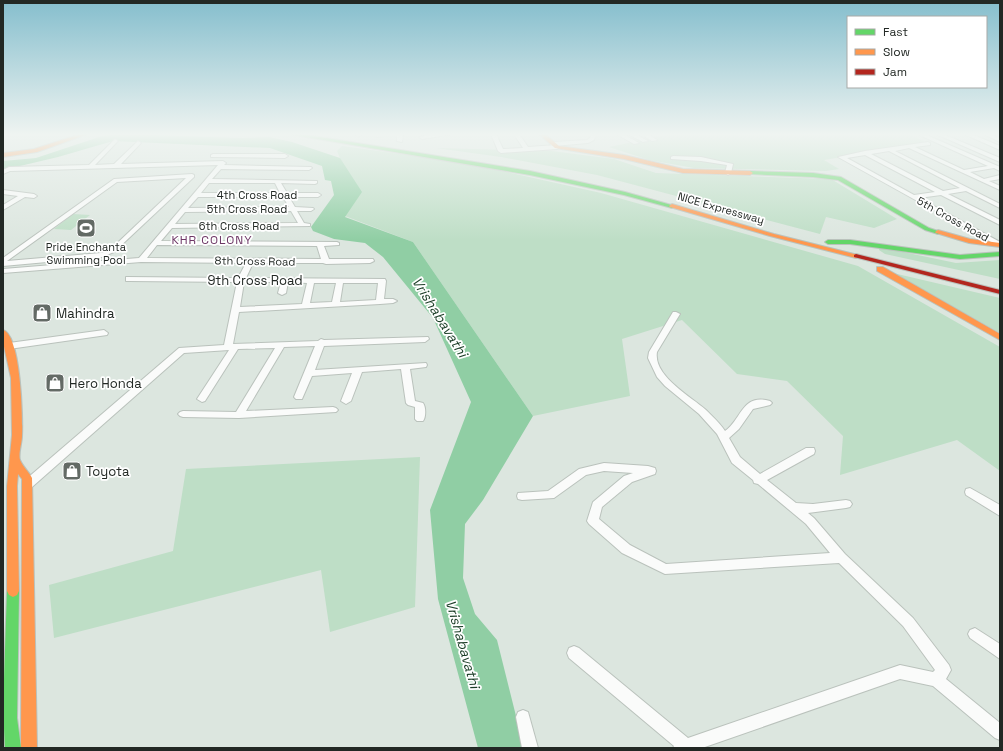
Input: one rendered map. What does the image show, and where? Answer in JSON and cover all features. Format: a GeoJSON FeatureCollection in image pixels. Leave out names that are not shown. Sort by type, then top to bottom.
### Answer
{"type":"FeatureCollection","features":[{"type":"Feature","properties":{"kind":"main road","name":"NICE Expressway"},"geometry":{"type":"LineString","coordinates":[[507,169],[619,191],[1000,292]]}},
{"type":"Feature","properties":{"kind":"main road","name":"NICE Expressway"},"geometry":{"type":"LineString","coordinates":[[540,169],[624,187],[826,245],[1000,284]]}},
{"type":"Feature","properties":{"kind":"main road"},"geometry":{"type":"LineString","coordinates":[[679,169],[728,173],[813,175],[839,178],[927,229],[969,241],[1000,245]]}},
{"type":"Feature","properties":{"kind":"main road"},"geometry":{"type":"LineString","coordinates":[[826,245],[850,242],[960,257],[1000,254]]}},
{"type":"Feature","properties":{"kind":"main road"},"geometry":{"type":"LineString","coordinates":[[826,245],[891,274],[1000,337]]}},
{"type":"Feature","properties":{"kind":"main road"},"geometry":{"type":"LineString","coordinates":[[3,333],[9,346],[16,378],[15,461],[12,486],[13,611],[10,718],[13,748]]}},
{"type":"Feature","properties":{"kind":"main road"},"geometry":{"type":"LineString","coordinates":[[15,461],[27,478],[28,484],[29,748]]}},
{"type":"Feature","properties":{"kind":"street"},"geometry":{"type":"LineString","coordinates":[[5,170],[32,169]]}},
{"type":"Feature","properties":{"kind":"street"},"geometry":{"type":"LineString","coordinates":[[141,260],[218,169]]}},
{"type":"Feature","properties":{"kind":"street"},"geometry":{"type":"LineString","coordinates":[[728,173],[729,169]]}},
{"type":"Feature","properties":{"kind":"street","name":"5th Cross Road"},"geometry":{"type":"LineString","coordinates":[[863,169],[1000,245]]}},
{"type":"Feature","properties":{"kind":"street"},"geometry":{"type":"LineString","coordinates":[[897,169],[1000,223]]}},
{"type":"Feature","properties":{"kind":"street"},"geometry":{"type":"LineString","coordinates":[[929,169],[1000,206]]}},
{"type":"Feature","properties":{"kind":"street"},"geometry":{"type":"LineString","coordinates":[[961,169],[1000,188]]}},
{"type":"Feature","properties":{"kind":"street"},"geometry":{"type":"LineString","coordinates":[[965,171],[986,169]]}},
{"type":"Feature","properties":{"kind":"street"},"geometry":{"type":"LineString","coordinates":[[3,261],[116,180],[192,176],[119,246],[102,255],[3,264]]}},
{"type":"Feature","properties":{"kind":"street"},"geometry":{"type":"LineString","coordinates":[[985,180],[1000,177]]}},
{"type":"Feature","properties":{"kind":"street"},"geometry":{"type":"LineString","coordinates":[[208,181],[315,182]]}},
{"type":"Feature","properties":{"kind":"street"},"geometry":{"type":"LineString","coordinates":[[277,182],[293,209]]}},
{"type":"Feature","properties":{"kind":"street"},"geometry":{"type":"LineString","coordinates":[[85,203],[86,196],[99,186]]}},
{"type":"Feature","properties":{"kind":"street"},"geometry":{"type":"LineString","coordinates":[[914,197],[967,188]]}},
{"type":"Feature","properties":{"kind":"street"},"geometry":{"type":"LineString","coordinates":[[3,192],[34,196]]}},
{"type":"Feature","properties":{"kind":"street"},"geometry":{"type":"LineString","coordinates":[[3,208],[24,194]]}},
{"type":"Feature","properties":{"kind":"street","name":"4th Cross Road"},"geometry":{"type":"LineString","coordinates":[[196,195],[318,195]]}},
{"type":"Feature","properties":{"kind":"street"},"geometry":{"type":"LineString","coordinates":[[155,211],[163,208],[172,198]]}},
{"type":"Feature","properties":{"kind":"street","name":"6th Cross Road"},"geometry":{"type":"LineString","coordinates":[[170,226],[293,223],[305,225],[293,209]]}},
{"type":"Feature","properties":{"kind":"street","name":"5th Cross Road"},"geometry":{"type":"LineString","coordinates":[[184,210],[311,209]]}},
{"type":"Feature","properties":{"kind":"street"},"geometry":{"type":"LineString","coordinates":[[156,243],[337,244]]}},
{"type":"Feature","properties":{"kind":"street"},"geometry":{"type":"LineString","coordinates":[[320,243],[326,262]]}},
{"type":"Feature","properties":{"kind":"street","name":"8th Cross Road"},"geometry":{"type":"LineString","coordinates":[[3,271],[141,260],[370,261]]}},
{"type":"Feature","properties":{"kind":"street"},"geometry":{"type":"LineString","coordinates":[[202,399],[232,347],[235,310],[241,280],[250,261]]}},
{"type":"Feature","properties":{"kind":"street","name":"9th Cross Road"},"geometry":{"type":"LineString","coordinates":[[129,280],[382,281],[380,302]]}},
{"type":"Feature","properties":{"kind":"street"},"geometry":{"type":"LineString","coordinates":[[282,293],[285,280]]}},
{"type":"Feature","properties":{"kind":"street"},"geometry":{"type":"LineString","coordinates":[[305,306],[311,281]]}},
{"type":"Feature","properties":{"kind":"street"},"geometry":{"type":"LineString","coordinates":[[336,304],[340,281]]}},
{"type":"Feature","properties":{"kind":"street"},"geometry":{"type":"LineString","coordinates":[[235,310],[393,301]]}},
{"type":"Feature","properties":{"kind":"street"},"geometry":{"type":"LineString","coordinates":[[676,314],[653,352],[652,358],[654,364],[668,384],[702,412],[721,432],[736,460],[758,480],[810,521],[841,558],[908,622],[944,670],[936,680]]}},
{"type":"Feature","properties":{"kind":"street"},"geometry":{"type":"LineString","coordinates":[[9,346],[104,333]]}},
{"type":"Feature","properties":{"kind":"street"},"geometry":{"type":"LineString","coordinates":[[28,484],[182,350],[321,342],[424,339]]}},
{"type":"Feature","properties":{"kind":"street"},"geometry":{"type":"LineString","coordinates":[[299,396],[321,342]]}},
{"type":"Feature","properties":{"kind":"street"},"geometry":{"type":"LineString","coordinates":[[239,415],[282,345]]}},
{"type":"Feature","properties":{"kind":"street"},"geometry":{"type":"LineString","coordinates":[[309,373],[423,366]]}},
{"type":"Feature","properties":{"kind":"street"},"geometry":{"type":"LineString","coordinates":[[405,367],[411,403],[420,405],[420,419]]}},
{"type":"Feature","properties":{"kind":"street"},"geometry":{"type":"LineString","coordinates":[[346,401],[358,370]]}},
{"type":"Feature","properties":{"kind":"street"},"geometry":{"type":"LineString","coordinates":[[723,437],[736,426],[748,407],[758,403],[767,403]]}},
{"type":"Feature","properties":{"kind":"street"},"geometry":{"type":"LineString","coordinates":[[183,414],[239,415],[333,410]]}},
{"type":"Feature","properties":{"kind":"street"},"geometry":{"type":"LineString","coordinates":[[758,480],[810,451]]}},
{"type":"Feature","properties":{"kind":"street"},"geometry":{"type":"LineString","coordinates":[[522,496],[550,495],[583,472],[604,467],[651,471],[628,479],[597,505],[593,521],[626,549],[666,569],[841,558]]}},
{"type":"Feature","properties":{"kind":"street"},"geometry":{"type":"LineString","coordinates":[[970,492],[1000,511]]}},
{"type":"Feature","properties":{"kind":"street"},"geometry":{"type":"LineString","coordinates":[[793,508],[813,509],[846,504]]}},
{"type":"Feature","properties":{"kind":"street"},"geometry":{"type":"LineString","coordinates":[[975,634],[1000,652]]}},
{"type":"Feature","properties":{"kind":"street"},"geometry":{"type":"LineString","coordinates":[[574,653],[686,747],[900,672],[936,680],[1000,733]]}},
{"type":"Feature","properties":{"kind":"street"},"geometry":{"type":"LineString","coordinates":[[523,717],[530,748]]}},
{"type":"Feature","properties":{"kind":"shaded area"},"geometry":{"type":"Polygon","coordinates":[[[341,169],[489,169],[601,193],[858,266],[1000,347],[1000,471],[957,440],[840,475],[843,436],[787,381],[737,374],[682,320],[622,339],[630,396],[533,416],[413,242],[345,216],[341,169]]]}},
{"type":"Feature","properties":{"kind":"shaded area"},"geometry":{"type":"Polygon","coordinates":[[[565,169],[644,169],[656,173],[831,179],[897,219],[874,228],[826,217],[820,234],[597,175],[565,169]]]}},
{"type":"Feature","properties":{"kind":"shaded area"},"geometry":{"type":"Polygon","coordinates":[[[740,169],[839,169],[826,171],[740,169]]]}},
{"type":"Feature","properties":{"kind":"shaded area"},"geometry":{"type":"Polygon","coordinates":[[[73,214],[90,215],[71,230],[54,229],[73,214]]]}},
{"type":"Feature","properties":{"kind":"shaded area"},"geometry":{"type":"Polygon","coordinates":[[[884,248],[956,263],[1000,260],[1000,279],[885,254],[879,250],[884,248]]]}},
{"type":"Feature","properties":{"kind":"shaded area"},"geometry":{"type":"Polygon","coordinates":[[[893,273],[1000,298],[1000,333],[893,273]]]}},
{"type":"Feature","properties":{"kind":"shaded area"},"geometry":{"type":"Polygon","coordinates":[[[420,457],[415,607],[330,632],[321,570],[54,638],[49,585],[173,551],[186,469],[420,457]]]}},
{"type":"Feature","properties":{"kind":"water","name":"Vrishabavathi"},"geometry":{"type":"Polygon","coordinates":[[[323,169],[347,169],[362,192],[345,217],[413,242],[533,416],[483,500],[465,524],[463,578],[475,614],[497,640],[524,748],[478,748],[438,599],[430,510],[471,402],[433,318],[383,257],[365,243],[334,239],[313,231],[311,227],[334,195],[331,181],[325,180],[323,169]]]}},
{"type":"Feature","properties":{"kind":"traffic: fast"},"geometry":{"type":"LineString","coordinates":[[509,169],[625,193],[672,206]]}},
{"type":"Feature","properties":{"kind":"traffic: fast"},"geometry":{"type":"LineString","coordinates":[[750,173],[813,175],[839,178],[927,229],[938,232]]}},
{"type":"Feature","properties":{"kind":"traffic: fast"},"geometry":{"type":"LineString","coordinates":[[828,242],[850,242],[960,257],[1000,254]]}},
{"type":"Feature","properties":{"kind":"traffic: fast"},"geometry":{"type":"LineString","coordinates":[[13,591],[10,718],[13,748]]}},
{"type":"Feature","properties":{"kind":"traffic: slow"},"geometry":{"type":"LineString","coordinates":[[675,169],[683,171],[750,173]]}},
{"type":"Feature","properties":{"kind":"traffic: slow"},"geometry":{"type":"LineString","coordinates":[[672,206],[772,235],[856,256]]}},
{"type":"Feature","properties":{"kind":"traffic: slow"},"geometry":{"type":"LineString","coordinates":[[938,232],[969,241],[1000,245]]}},
{"type":"Feature","properties":{"kind":"traffic: slow"},"geometry":{"type":"LineString","coordinates":[[880,269],[1000,337]]}},
{"type":"Feature","properties":{"kind":"traffic: slow"},"geometry":{"type":"LineString","coordinates":[[3,333],[9,346],[16,378],[17,435],[12,486],[13,591]]}},
{"type":"Feature","properties":{"kind":"traffic: slow"},"geometry":{"type":"LineString","coordinates":[[15,461],[27,478],[29,748]]}},
{"type":"Feature","properties":{"kind":"traffic: jam"},"geometry":{"type":"LineString","coordinates":[[856,256],[1000,292]]}},
{"type":"Feature","properties":{"kind":"place","name":"Pride Enchanta Swimming Pool"},"geometry":{"type":"Point","coordinates":[86,228]}},
{"type":"Feature","properties":{"kind":"place","name":"Mahindra"},"geometry":{"type":"Point","coordinates":[42,313]}},
{"type":"Feature","properties":{"kind":"place","name":"Hero Honda"},"geometry":{"type":"Point","coordinates":[55,383]}},
{"type":"Feature","properties":{"kind":"place","name":"Toyota"},"geometry":{"type":"Point","coordinates":[72,471]}},
{"type":"Feature","properties":{"kind":"district","name":"KHR COLONY"},"geometry":{"type":"Point","coordinates":[212,240]}}]}
